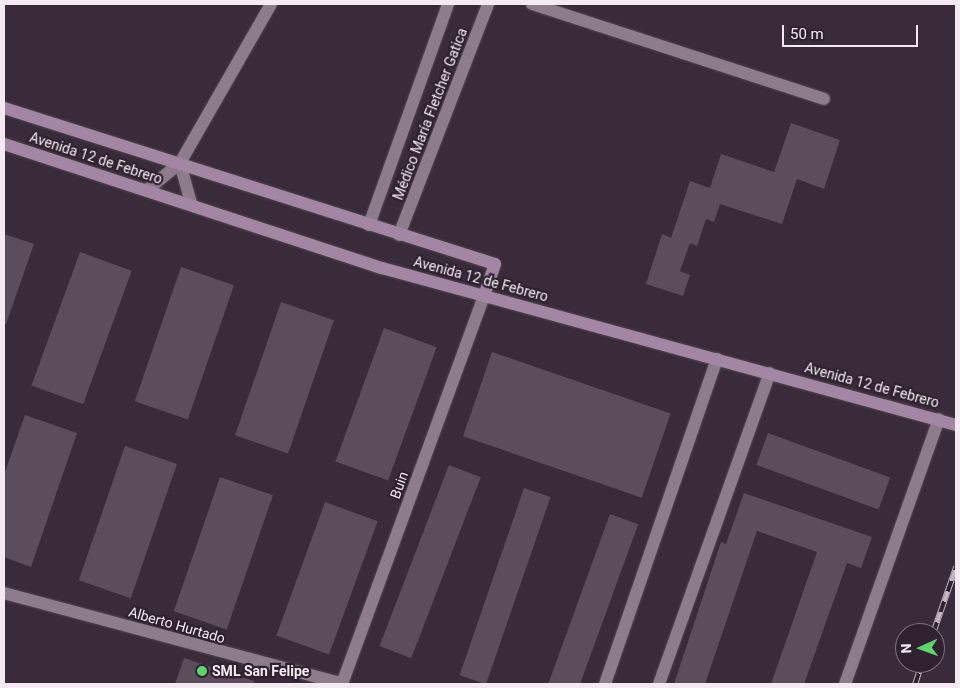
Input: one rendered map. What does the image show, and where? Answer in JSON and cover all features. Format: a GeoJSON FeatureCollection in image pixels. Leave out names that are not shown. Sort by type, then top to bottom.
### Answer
{"type":"FeatureCollection","features":[{"type":"Feature","properties":{"kind":"street"},"geometry":{"type":"LineString","coordinates":[[146,190],[180,163],[271,4]]}},
{"type":"Feature","properties":{"kind":"street","name":"Médico María Fletcher Gatica"},"geometry":{"type":"LineString","coordinates":[[369,225],[448,4]]}},
{"type":"Feature","properties":{"kind":"street","name":"Médico María Fletcher Gatica"},"geometry":{"type":"LineString","coordinates":[[399,235],[488,4]]}},
{"type":"Feature","properties":{"kind":"street"},"geometry":{"type":"LineString","coordinates":[[532,4],[824,99]]}},
{"type":"Feature","properties":{"kind":"street","name":"Avenida 12 de Febrero"},"geometry":{"type":"LineString","coordinates":[[4,108],[495,264],[484,296]]}},
{"type":"Feature","properties":{"kind":"street","name":"Avenida 12 de Febrero"},"geometry":{"type":"LineString","coordinates":[[4,144],[191,203],[382,268],[770,372],[956,425]]}},
{"type":"Feature","properties":{"kind":"street"},"geometry":{"type":"LineString","coordinates":[[180,163],[191,203]]}},
{"type":"Feature","properties":{"kind":"street","name":"Buin"},"geometry":{"type":"LineString","coordinates":[[343,684],[484,296]]}},
{"type":"Feature","properties":{"kind":"street"},"geometry":{"type":"LineString","coordinates":[[605,684],[718,359]]}},
{"type":"Feature","properties":{"kind":"street"},"geometry":{"type":"LineString","coordinates":[[659,684],[770,372]]}},
{"type":"Feature","properties":{"kind":"street"},"geometry":{"type":"LineString","coordinates":[[845,684],[938,419]]}},
{"type":"Feature","properties":{"kind":"street","name":"Alberto Hurtado"},"geometry":{"type":"LineString","coordinates":[[4,593],[343,684]]}},
{"type":"Feature","properties":{"kind":"building"},"geometry":{"type":"Polygon","coordinates":[[[791,123],[840,140],[824,189],[797,179],[782,224],[720,204],[714,222],[706,219],[697,246],[690,243],[680,271],[690,275],[683,296],[646,284],[662,234],[671,238],[690,181],[710,188],[721,154],[774,172],[791,123]]]}},
{"type":"Feature","properties":{"kind":"building"},"geometry":{"type":"Polygon","coordinates":[[[4,234],[34,244],[6,324],[4,324],[4,234]]]}},
{"type":"Feature","properties":{"kind":"building"},"geometry":{"type":"Polygon","coordinates":[[[80,252],[132,271],[83,404],[31,385],[80,252]]]}},
{"type":"Feature","properties":{"kind":"building"},"geometry":{"type":"Polygon","coordinates":[[[181,267],[234,285],[188,419],[135,401],[181,267]]]}},
{"type":"Feature","properties":{"kind":"building"},"geometry":{"type":"Polygon","coordinates":[[[281,302],[334,320],[288,454],[235,435],[281,302]]]}},
{"type":"Feature","properties":{"kind":"building"},"geometry":{"type":"Polygon","coordinates":[[[384,328],[437,347],[388,481],[335,461],[384,328]]]}},
{"type":"Feature","properties":{"kind":"building"},"geometry":{"type":"Polygon","coordinates":[[[492,352],[671,414],[642,498],[463,436],[492,352]]]}},
{"type":"Feature","properties":{"kind":"building"},"geometry":{"type":"Polygon","coordinates":[[[25,415],[77,433],[31,567],[4,557],[4,475],[25,415]]]}},
{"type":"Feature","properties":{"kind":"building"},"geometry":{"type":"Polygon","coordinates":[[[768,433],[890,477],[879,509],[756,465],[768,433]]]}},
{"type":"Feature","properties":{"kind":"building"},"geometry":{"type":"Polygon","coordinates":[[[125,446],[177,464],[131,598],[79,580],[125,446]]]}},
{"type":"Feature","properties":{"kind":"building"},"geometry":{"type":"Polygon","coordinates":[[[449,465],[481,477],[411,658],[379,646],[449,465]]]}},
{"type":"Feature","properties":{"kind":"building"},"geometry":{"type":"Polygon","coordinates":[[[220,477],[273,495],[227,629],[174,611],[220,477]]]}},
{"type":"Feature","properties":{"kind":"building"},"geometry":{"type":"Polygon","coordinates":[[[524,488],[550,497],[486,684],[460,675],[524,488]]]}},
{"type":"Feature","properties":{"kind":"building"},"geometry":{"type":"Polygon","coordinates":[[[744,493],[872,537],[861,568],[847,563],[804,684],[771,684],[817,552],[757,531],[705,684],[674,684],[721,542],[726,544],[744,493]]]}},
{"type":"Feature","properties":{"kind":"building"},"geometry":{"type":"Polygon","coordinates":[[[325,502],[378,521],[329,655],[276,635],[325,502]]]}},
{"type":"Feature","properties":{"kind":"building"},"geometry":{"type":"Polygon","coordinates":[[[610,514],[638,524],[580,684],[548,683],[610,514]]]}},
{"type":"Feature","properties":{"kind":"building","name":"SML San Felipe"},"geometry":{"type":"Polygon","coordinates":[[[184,658],[254,681],[254,684],[175,684],[184,658]]]}},
{"type":"Feature","properties":{"kind":"railway"},"geometry":{"type":"LineString","coordinates":[[936,623],[956,567]]}},
{"type":"Feature","properties":{"kind":"railway"},"geometry":{"type":"LineString","coordinates":[[915,684],[919,673]]}},
{"type":"Feature","properties":{"kind":"place","name":"SML San Felipe"},"geometry":{"type":"Point","coordinates":[202,671]}}]}
